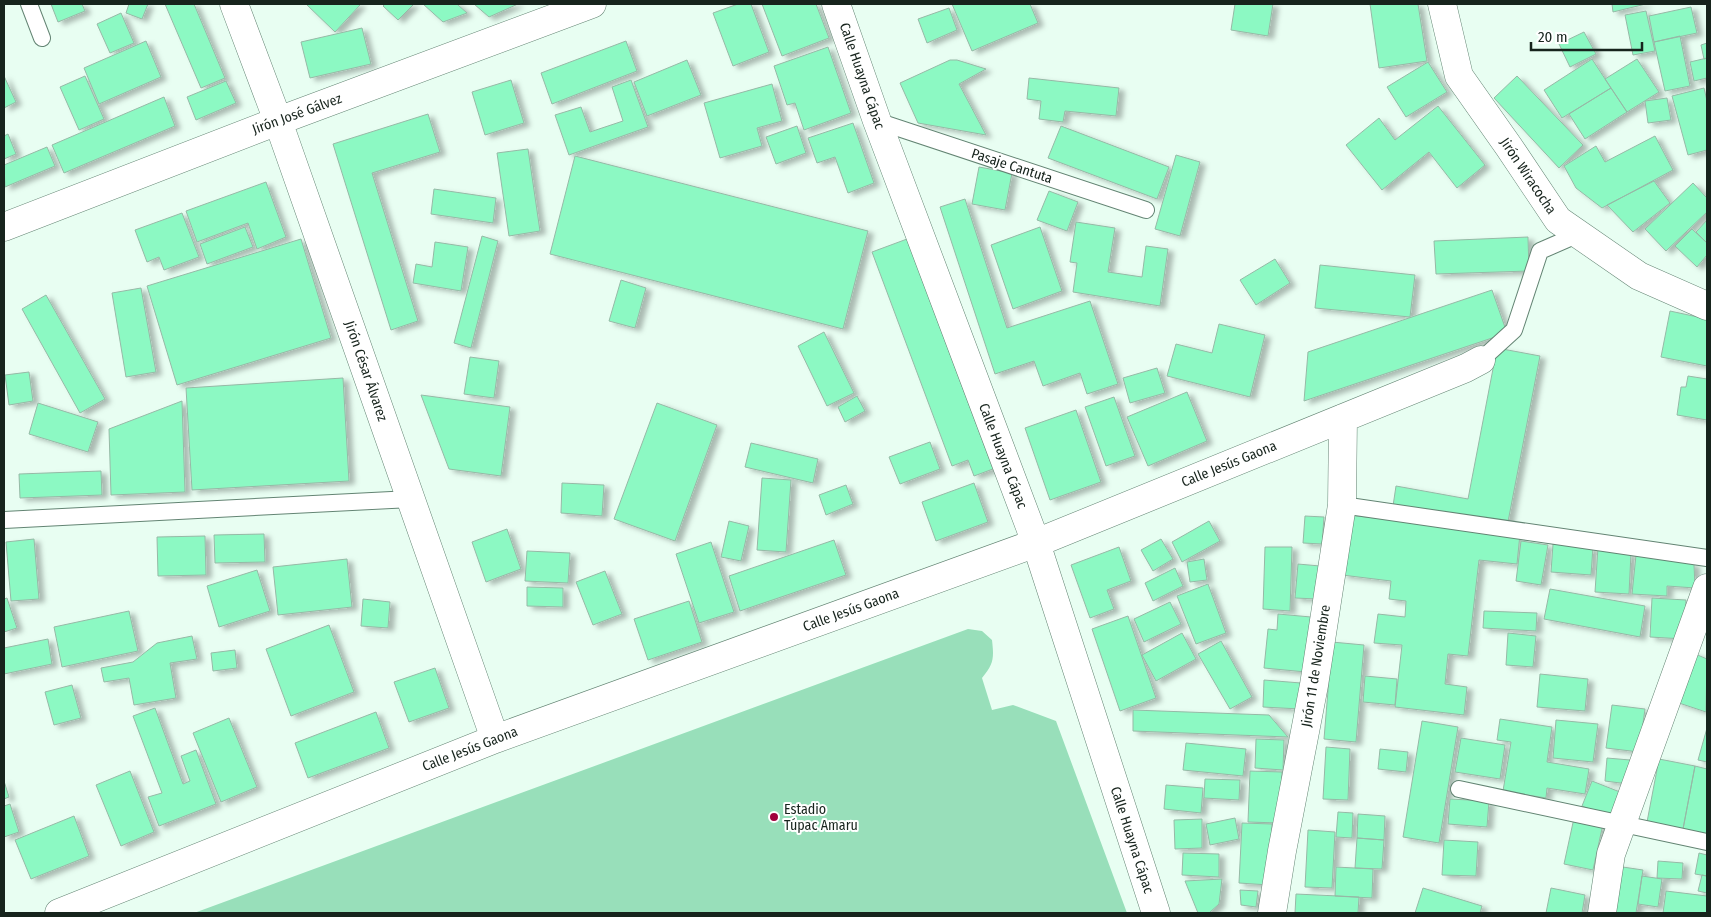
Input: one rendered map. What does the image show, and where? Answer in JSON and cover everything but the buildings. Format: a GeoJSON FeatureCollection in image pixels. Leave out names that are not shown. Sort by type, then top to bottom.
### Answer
{"type":"FeatureCollection","features":[{"type":"Feature","properties":{"kind":"street","name":"Jirón César Álvarez"},"geometry":{"type":"LineString","coordinates":[[234,4],[278,121],[495,739]]}},
{"type":"Feature","properties":{"kind":"street","name":"Jirón José Gálvez"},"geometry":{"type":"LineString","coordinates":[[4,227],[278,121],[592,4]]}},
{"type":"Feature","properties":{"kind":"street","name":"Calle Huayna Cápac"},"geometry":{"type":"LineString","coordinates":[[836,4],[877,121],[1036,543],[1156,913]]}},
{"type":"Feature","properties":{"kind":"street","name":"Jirón Wiracocha"},"geometry":{"type":"LineString","coordinates":[[1442,4],[1459,76],[1558,220],[1639,276],[1707,306]]}},
{"type":"Feature","properties":{"kind":"street","name":"Calle Jesús Gaona"},"geometry":{"type":"LineString","coordinates":[[59,913],[495,739],[1036,543],[1481,360]]}},
{"type":"Feature","properties":{"kind":"street","name":"Jirón 11 de Noviembre"},"geometry":{"type":"LineString","coordinates":[[1272,913],[1314,685],[1342,506],[1343,418]]}},
{"type":"Feature","properties":{"kind":"street"},"geometry":{"type":"LineString","coordinates":[[1602,913],[1610,854],[1707,588]]}},
{"type":"Feature","properties":{"kind":"lane"},"geometry":{"type":"LineString","coordinates":[[29,4],[42,38]]}},
{"type":"Feature","properties":{"kind":"lane","name":"Pasaje Cantuta"},"geometry":{"type":"LineString","coordinates":[[877,121],[1146,210]]}},
{"type":"Feature","properties":{"kind":"lane","name":"Calle Jesús Gaona"},"geometry":{"type":"LineString","coordinates":[[1481,360],[1514,330],[1540,251],[1579,234]]}},
{"type":"Feature","properties":{"kind":"lane"},"geometry":{"type":"LineString","coordinates":[[4,520],[411,500]]}},
{"type":"Feature","properties":{"kind":"lane"},"geometry":{"type":"LineString","coordinates":[[1342,506],[1707,558]]}},
{"type":"Feature","properties":{"kind":"lane"},"geometry":{"type":"LineString","coordinates":[[1459,789],[1707,842]]}},
{"type":"Feature","properties":{"kind":"green space","name":"Estadio Túpac Amaru"},"geometry":{"type":"Polygon","coordinates":[[[968,629],[982,631],[992,640],[992,660],[989,669],[982,678],[992,710],[1013,705],[1056,721],[1127,913],[194,913],[968,629]]]}},
{"type":"Feature","properties":{"kind":"place","name":"Estadio Túpac Amaru"},"geometry":{"type":"Point","coordinates":[774,817]}}]}
